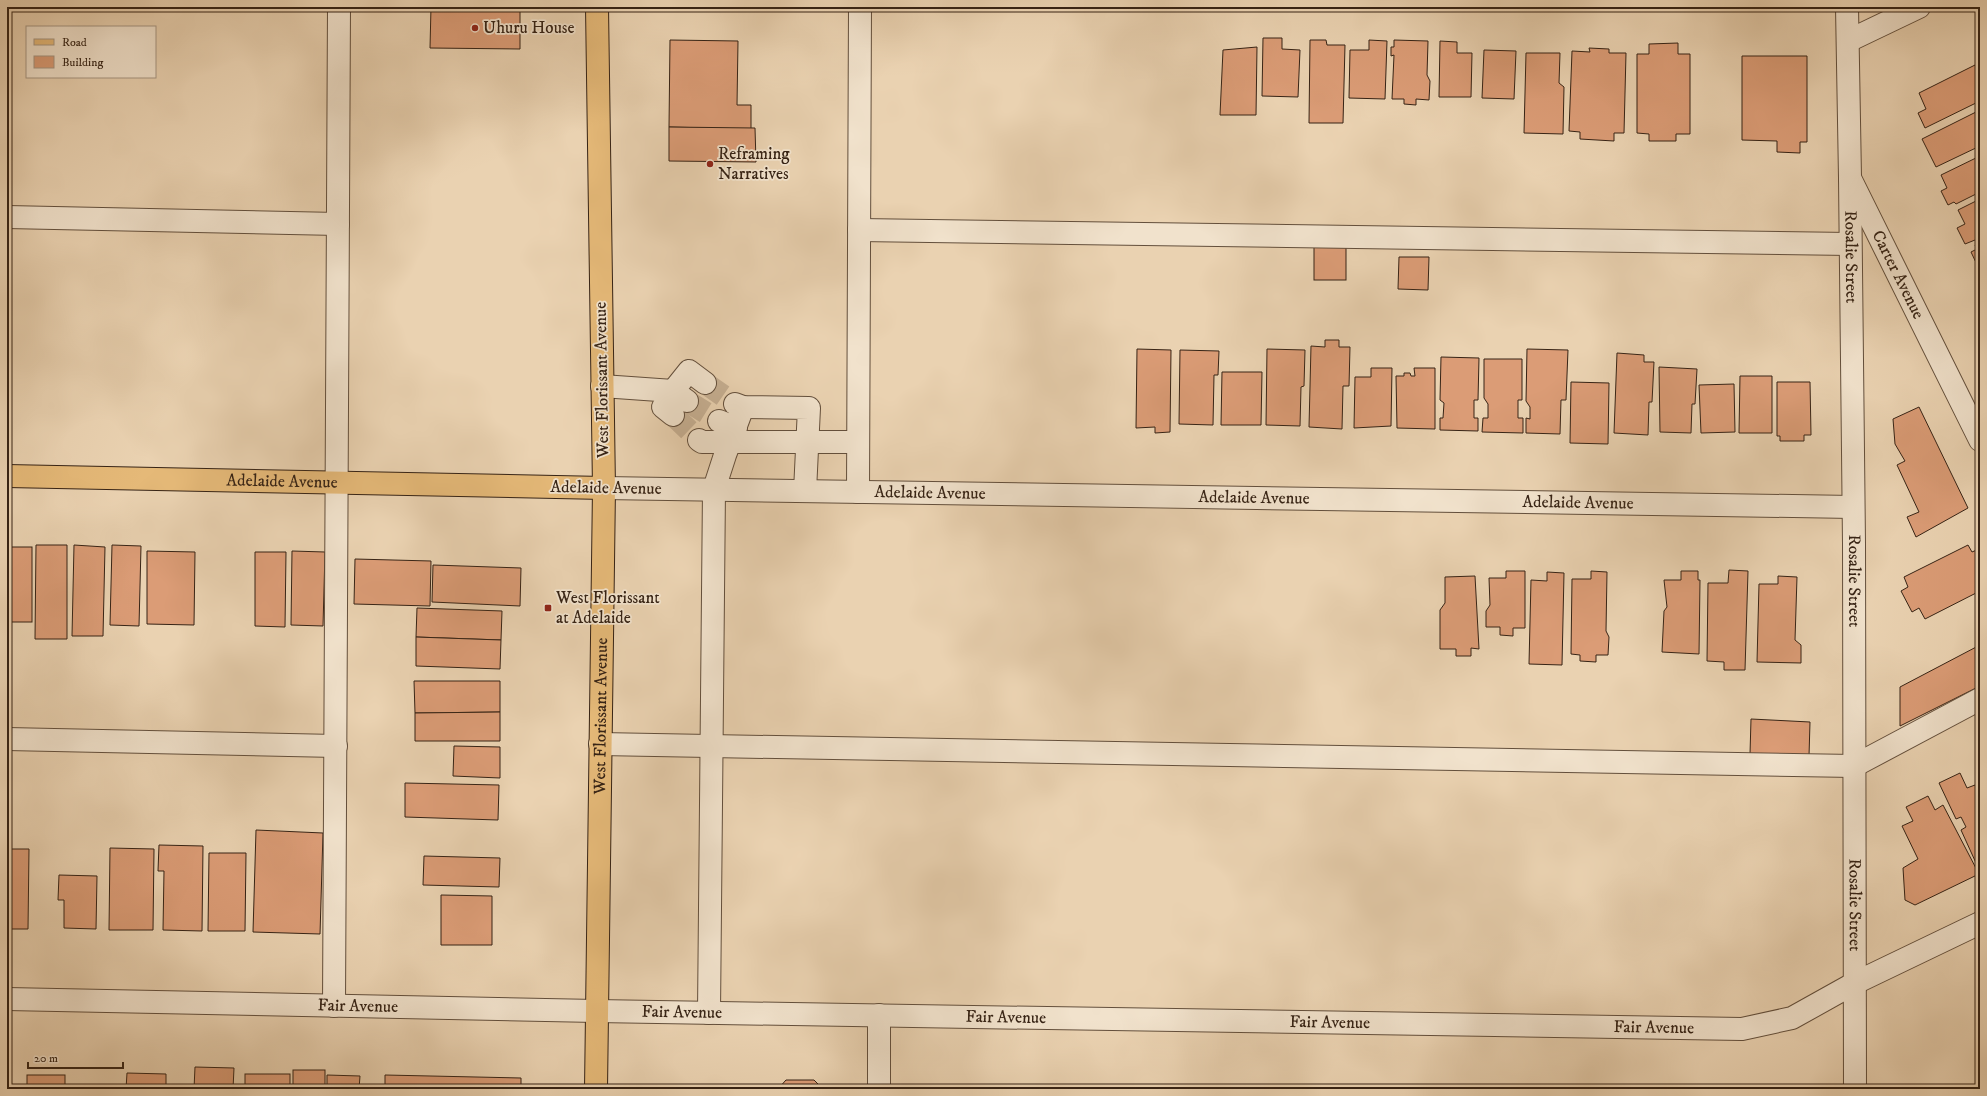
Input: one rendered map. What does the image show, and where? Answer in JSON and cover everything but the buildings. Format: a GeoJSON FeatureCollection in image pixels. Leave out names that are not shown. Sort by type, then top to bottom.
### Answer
{"type":"FeatureCollection","features":[{"type":"Feature","properties":{"kind":"main road","name":"West Florissant Avenue"},"geometry":{"type":"LineString","coordinates":[[596,1089],[604,488],[597,7]]}},
{"type":"Feature","properties":{"kind":"main road","name":"Adelaide Avenue"},"geometry":{"type":"LineString","coordinates":[[7,476],[604,488]]}},
{"type":"Feature","properties":{"kind":"street"},"geometry":{"type":"LineString","coordinates":[[334,1006],[338,482],[339,7]]}},
{"type":"Feature","properties":{"kind":"street"},"geometry":{"type":"LineString","coordinates":[[858,492],[860,7]]}},
{"type":"Feature","properties":{"kind":"street","name":"Carter Avenue"},"geometry":{"type":"LineString","coordinates":[[1848,7],[1850,178],[1980,440]]}},
{"type":"Feature","properties":{"kind":"street"},"geometry":{"type":"LineString","coordinates":[[1848,41],[1919,7]]}},
{"type":"Feature","properties":{"kind":"street","name":"Rosalie Street"},"geometry":{"type":"LineString","coordinates":[[1850,178],[1854,766],[1853,984],[1855,1089]]}},
{"type":"Feature","properties":{"kind":"street"},"geometry":{"type":"LineString","coordinates":[[7,217],[338,224]]}},
{"type":"Feature","properties":{"kind":"street"},"geometry":{"type":"LineString","coordinates":[[859,230],[1850,244]]}},
{"type":"Feature","properties":{"kind":"street"},"geometry":{"type":"LineString","coordinates":[[602,386],[678,402],[689,371],[705,383]]}},
{"type":"Feature","properties":{"kind":"street"},"geometry":{"type":"LineString","coordinates":[[710,1013],[714,489],[729,430],[739,405],[809,408],[805,491]]}},
{"type":"Feature","properties":{"kind":"street"},"geometry":{"type":"LineString","coordinates":[[699,440],[702,442],[729,430],[807,441],[858,442]]}},
{"type":"Feature","properties":{"kind":"street","name":"Adelaide Avenue"},"geometry":{"type":"LineString","coordinates":[[604,488],[1853,507]]}},
{"type":"Feature","properties":{"kind":"street"},"geometry":{"type":"LineString","coordinates":[[600,744],[1854,766],[1980,698]]}},
{"type":"Feature","properties":{"kind":"street"},"geometry":{"type":"LineString","coordinates":[[7,739],[336,746]]}},
{"type":"Feature","properties":{"kind":"street","name":"Fair Avenue"},"geometry":{"type":"LineString","coordinates":[[7,999],[710,1013],[1742,1028],[1792,1018],[1853,984],[1980,923]]}},
{"type":"Feature","properties":{"kind":"street"},"geometry":{"type":"LineString","coordinates":[[879,1015],[879,1089]]}},
{"type":"Feature","properties":{"kind":"tunnel"},"geometry":{"type":"LineString","coordinates":[[705,383],[735,404]]}},
{"type":"Feature","properties":{"kind":"tunnel"},"geometry":{"type":"LineString","coordinates":[[687,401],[719,421]]}},
{"type":"Feature","properties":{"kind":"tunnel"},"geometry":{"type":"LineString","coordinates":[[673,415],[699,440]]}},
{"type":"Feature","properties":{"kind":"place","name":"Uhuru House"},"geometry":{"type":"Point","coordinates":[475,28]}},
{"type":"Feature","properties":{"kind":"place","name":"Reframing Narratives"},"geometry":{"type":"Point","coordinates":[710,164]}},
{"type":"Feature","properties":{"kind":"place","name":"West Florissant at Adelaide"},"geometry":{"type":"Point","coordinates":[548,608]}}]}
